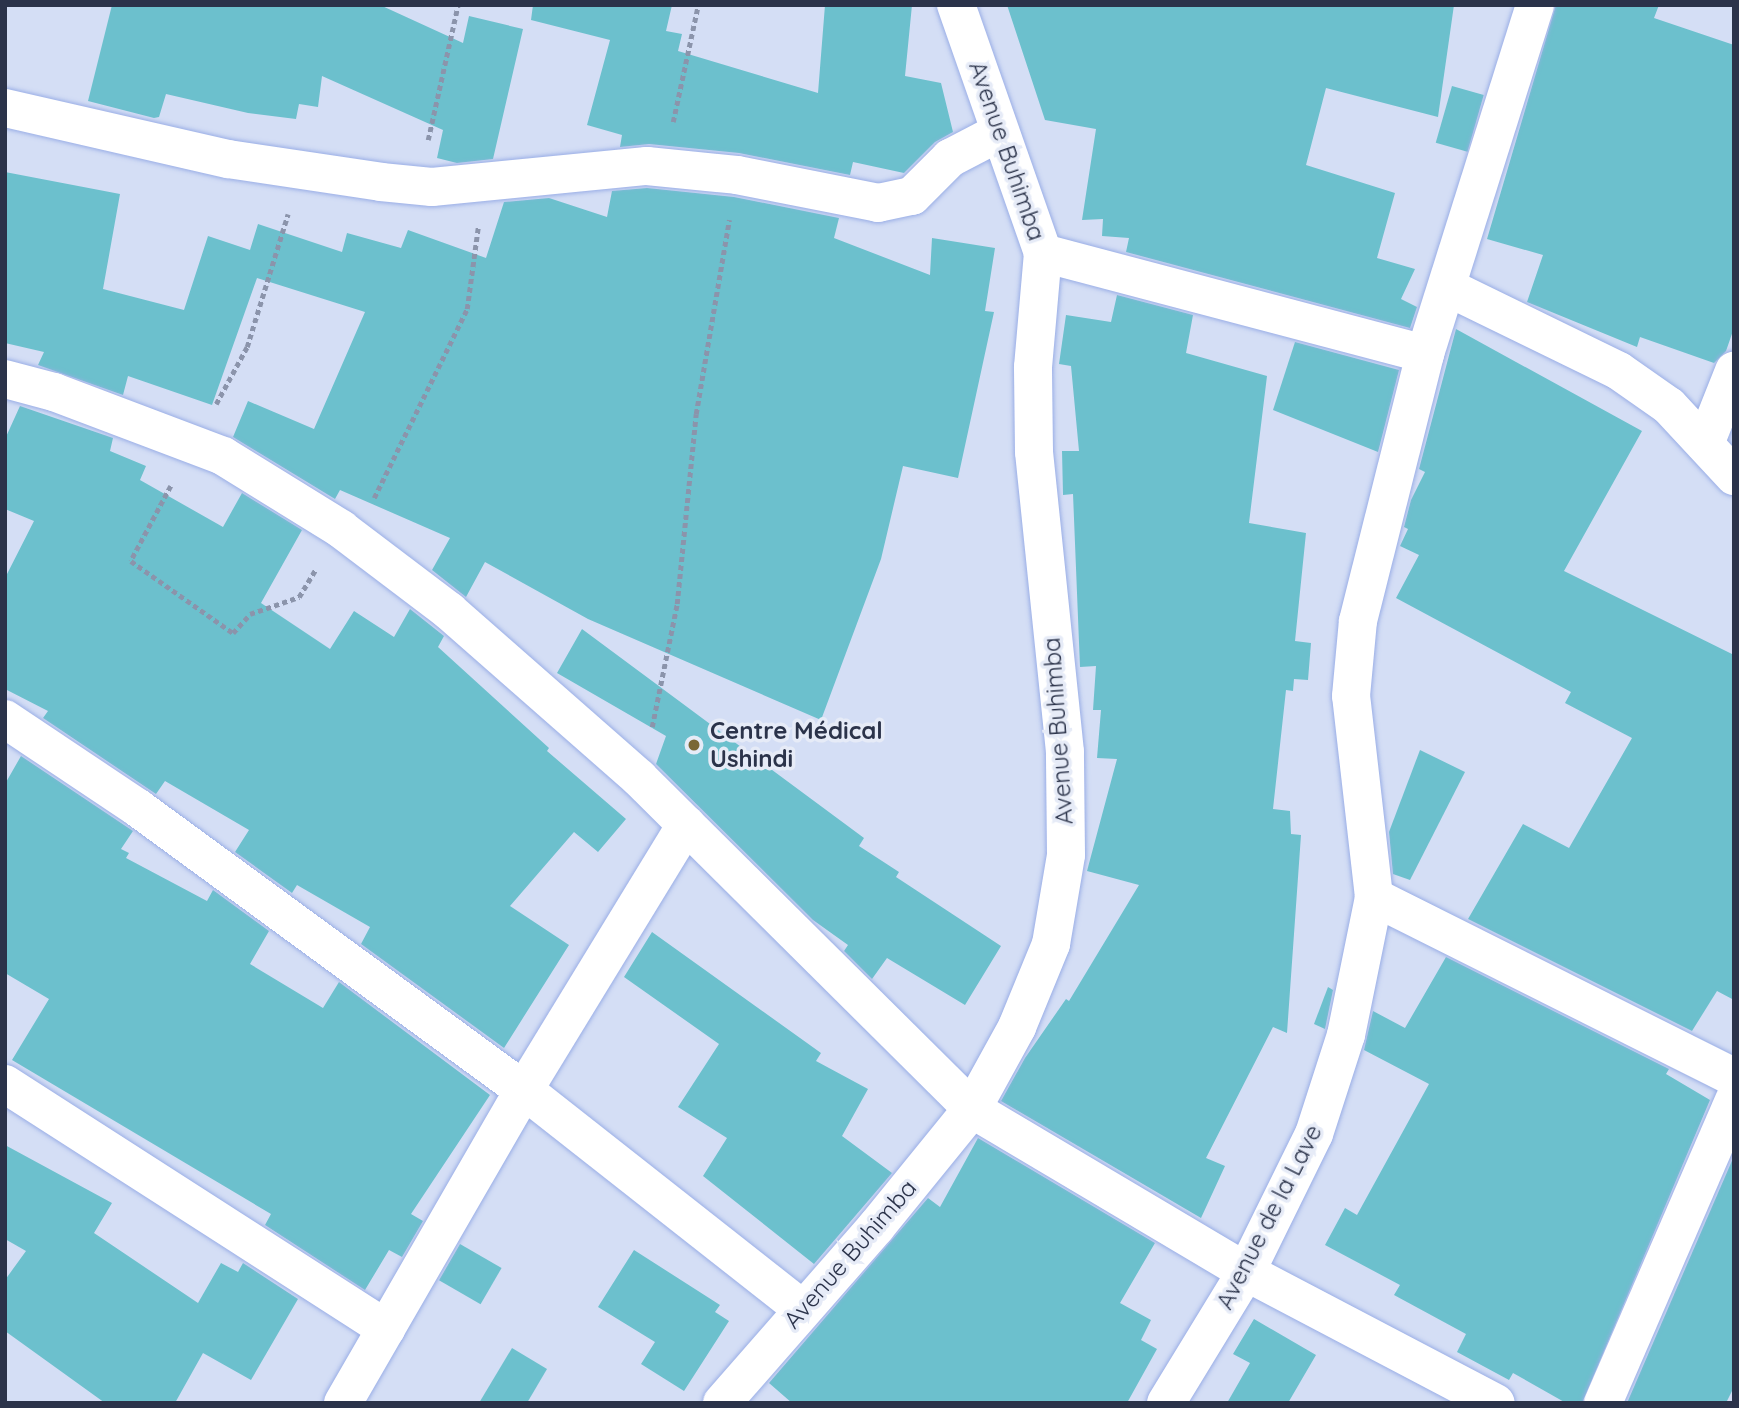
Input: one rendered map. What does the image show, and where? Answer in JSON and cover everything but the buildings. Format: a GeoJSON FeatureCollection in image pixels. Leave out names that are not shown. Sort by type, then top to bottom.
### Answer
{"type":"FeatureCollection","features":[{"type":"Feature","properties":{"kind":"street","name":"Avenue Buhimba"},"geometry":{"type":"LineString","coordinates":[[722,1403],[972,1109],[1017,1027],[1051,944],[1066,855],[1065,752],[1034,452],[1033,367],[1043,253],[956,5]]}},
{"type":"Feature","properties":{"kind":"street","name":"Avenue de la Lave"},"geometry":{"type":"LineString","coordinates":[[1166,1403],[1246,1272],[1314,1134],[1346,1035],[1374,897],[1351,696],[1359,621],[1425,354],[1535,5]]}},
{"type":"Feature","properties":{"kind":"street"},"geometry":{"type":"LineString","coordinates":[[5,108],[228,159],[418,186],[664,168],[737,175],[877,203],[897,202],[912,196],[963,148],[1000,132]]}},
{"type":"Feature","properties":{"kind":"street"},"geometry":{"type":"LineString","coordinates":[[1043,253],[1425,354]]}},
{"type":"Feature","properties":{"kind":"street"},"geometry":{"type":"LineString","coordinates":[[1447,286],[1619,370],[1669,406],[1734,476]]}},
{"type":"Feature","properties":{"kind":"street"},"geometry":{"type":"LineString","coordinates":[[1704,444],[1734,371]]}},
{"type":"Feature","properties":{"kind":"street"},"geometry":{"type":"LineString","coordinates":[[5,379],[54,392],[223,456],[341,529],[449,611],[639,778],[972,1109],[1246,1272],[1496,1403]]}},
{"type":"Feature","properties":{"kind":"street"},"geometry":{"type":"LineString","coordinates":[[5,719],[149,816],[524,1090],[802,1309]]}},
{"type":"Feature","properties":{"kind":"street"},"geometry":{"type":"LineString","coordinates":[[343,1403],[524,1090],[686,825]]}},
{"type":"Feature","properties":{"kind":"street"},"geometry":{"type":"LineString","coordinates":[[1374,897],[1734,1077]]}},
{"type":"Feature","properties":{"kind":"street"},"geometry":{"type":"LineString","coordinates":[[5,1084],[386,1329]]}},
{"type":"Feature","properties":{"kind":"street"},"geometry":{"type":"LineString","coordinates":[[1602,1403],[1734,1100]]}},
{"type":"Feature","properties":{"kind":"path"},"geometry":{"type":"LineString","coordinates":[[418,186],[458,5]]}},
{"type":"Feature","properties":{"kind":"path"},"geometry":{"type":"LineString","coordinates":[[664,168],[698,5]]}},
{"type":"Feature","properties":{"kind":"path"},"geometry":{"type":"LineString","coordinates":[[301,169],[247,347],[131,561],[233,633],[250,614],[299,597],[341,529],[372,504],[467,309],[484,182]]}},
{"type":"Feature","properties":{"kind":"path"},"geometry":{"type":"LineString","coordinates":[[639,778],[677,604],[695,414],[737,175]]}},
{"type":"Feature","properties":{"kind":"place","name":"Centre Médical Ushindi"},"geometry":{"type":"Point","coordinates":[694,745]}}]}
